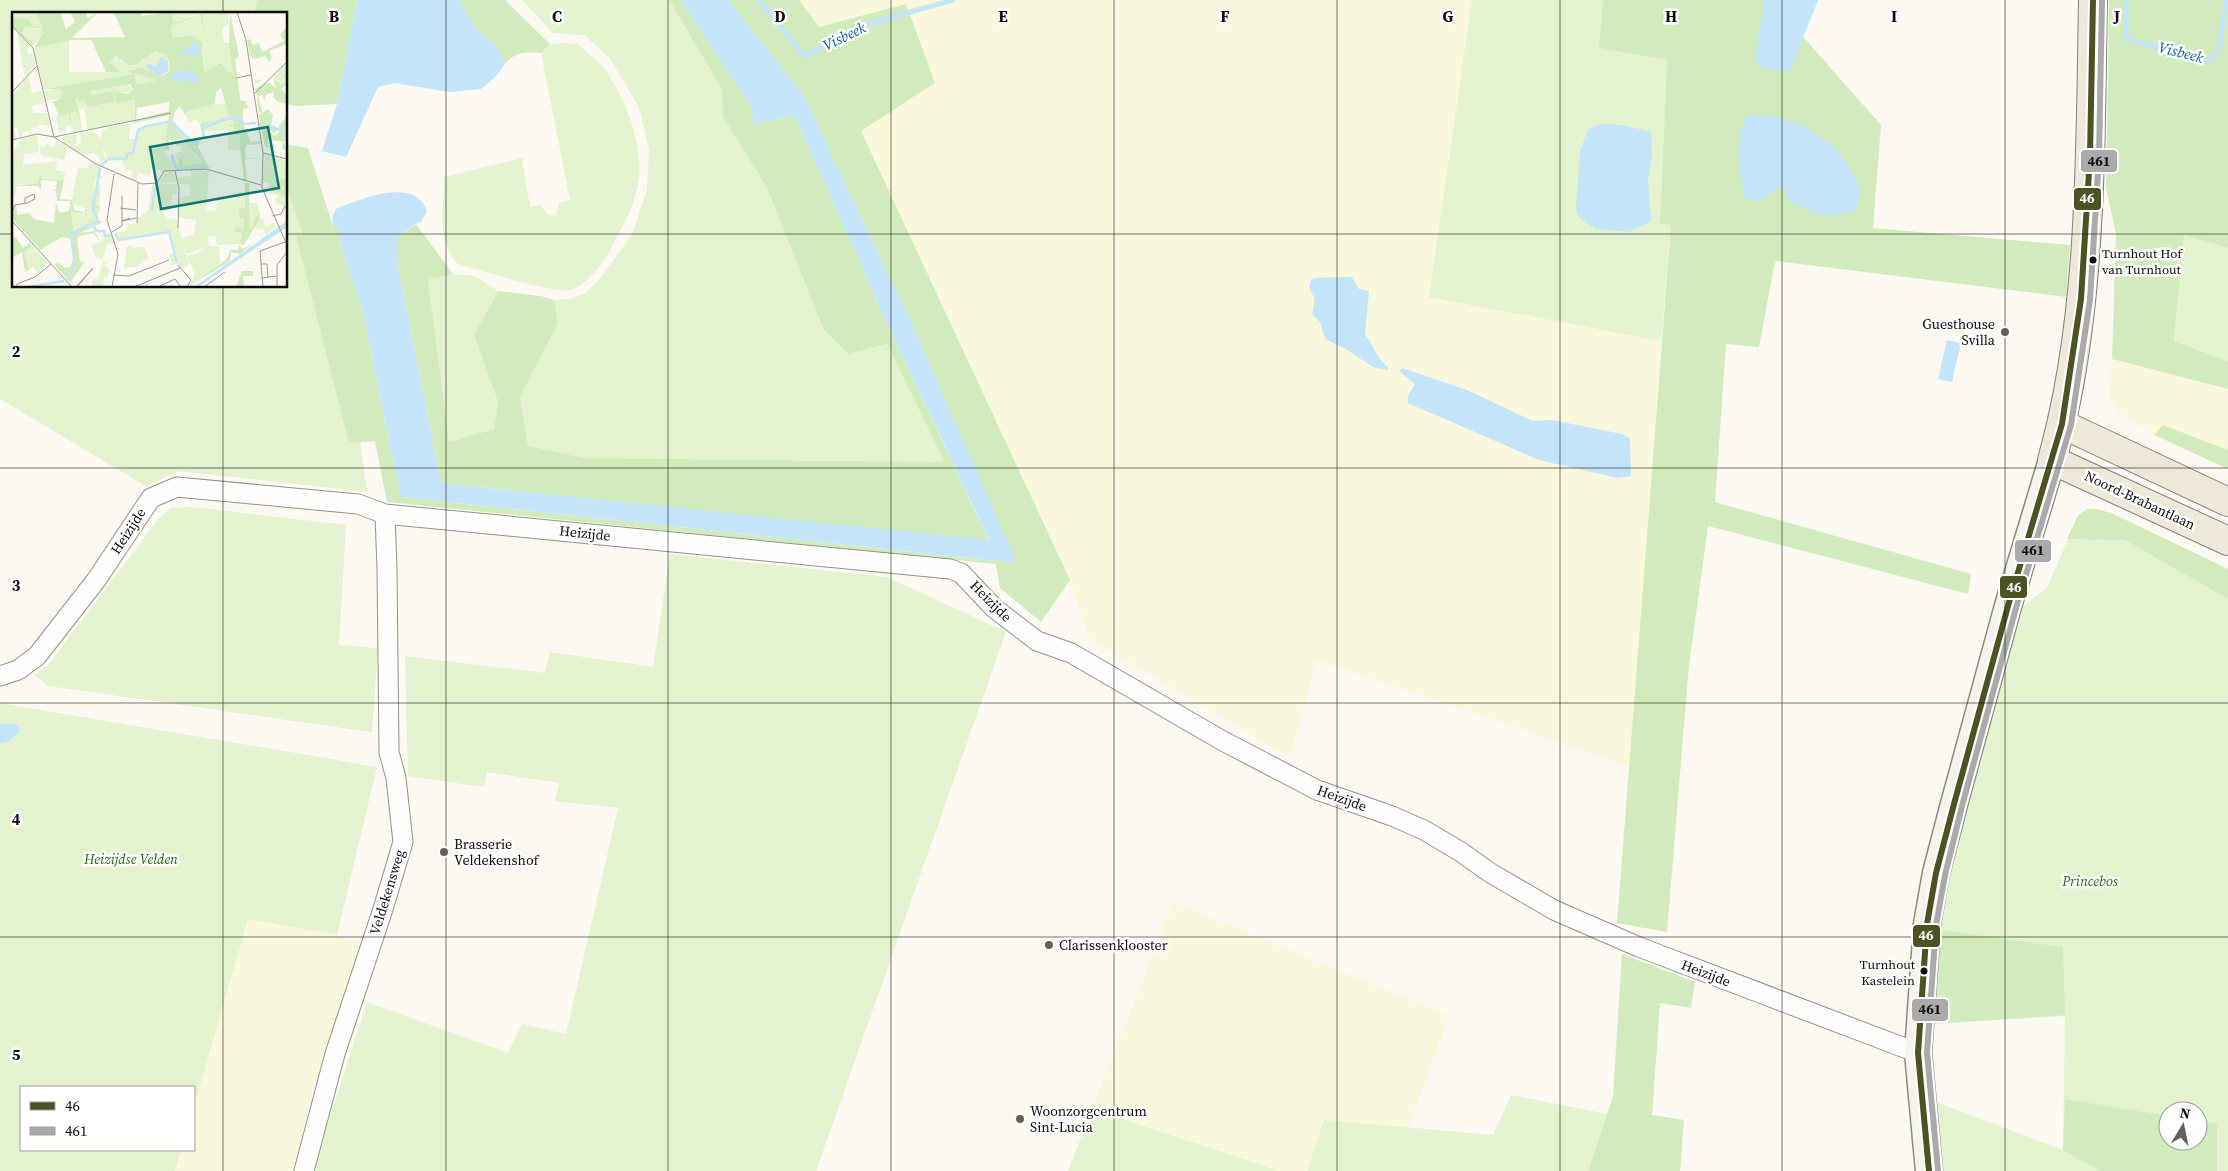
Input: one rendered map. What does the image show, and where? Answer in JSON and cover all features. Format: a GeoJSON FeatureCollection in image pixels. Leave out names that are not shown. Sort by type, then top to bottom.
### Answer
{"type":"FeatureCollection","features":[{"type":"Feature","properties":{"kind":"main road"},"geometry":{"type":"LineString","coordinates":[[2052,460],[2062,424],[2081,298],[2090,156],[2093,0]]}},
{"type":"Feature","properties":{"kind":"main road"},"geometry":{"type":"LineString","coordinates":[[2062,424],[2228,502]]}},
{"type":"Feature","properties":{"kind":"main road","name":"Noord-Brabantlaan"},"geometry":{"type":"LineString","coordinates":[[2052,460],[2228,541]]}},
{"type":"Feature","properties":{"kind":"street"},"geometry":{"type":"LineString","coordinates":[[1930,1171],[1918,1053],[1927,924],[1936,872],[2008,606],[2052,460]]}},
{"type":"Feature","properties":{"kind":"street","name":"Heizijde"},"geometry":{"type":"LineString","coordinates":[[0,676],[18,670],[28,663],[52,639],[97,579],[151,498],[177,487],[358,504],[385,514],[950,569],[961,572],[994,608],[1037,642],[1071,653],[1223,741],[1317,790],[1424,830],[1462,852],[1489,872],[1554,910],[1639,947],[1918,1053]]}},
{"type":"Feature","properties":{"kind":"street","name":"Veldekensweg"},"geometry":{"type":"LineString","coordinates":[[304,1171],[335,1054],[403,842],[396,778],[389,752],[388,569],[385,514]]}},
{"type":"Feature","properties":{"kind":"shaded area"},"geometry":{"type":"Polygon","coordinates":[[[799,0],[1472,0],[1429,297],[1661,341],[1629,766],[1316,660],[1291,754],[1286,755],[1089,638],[1070,580],[861,130],[935,83],[906,4],[819,27],[799,0]]]}},
{"type":"Feature","properties":{"kind":"shaded area"},"geometry":{"type":"Polygon","coordinates":[[[2112,359],[2228,389],[2228,450],[2163,425],[2154,435],[2118,412],[2109,393],[2112,359]]]}},
{"type":"Feature","properties":{"kind":"shaded area"},"geometry":{"type":"Polygon","coordinates":[[[1174,902],[1449,1016],[1408,1128],[1324,1120],[1307,1171],[1279,1171],[1092,1109],[1174,902]]]}},
{"type":"Feature","properties":{"kind":"shaded area"},"geometry":{"type":"Polygon","coordinates":[[[248,919],[337,935],[363,944],[310,1100],[294,1171],[175,1171],[181,1151],[195,1151],[195,1103],[248,919]]]}},
{"type":"Feature","properties":{"kind":"green space"},"geometry":{"type":"Polygon","coordinates":[[[0,0],[257,0],[254,12],[12,12],[12,288],[288,288],[288,191],[303,235],[296,236],[349,442],[360,441],[367,492],[180,471],[146,486],[0,399],[0,0]]]}},
{"type":"Feature","properties":{"kind":"green space"},"geometry":{"type":"Polygon","coordinates":[[[257,0],[357,0],[337,104],[294,106],[288,104],[288,12],[254,12],[257,0]]]}},
{"type":"Feature","properties":{"kind":"green space"},"geometry":{"type":"Polygon","coordinates":[[[459,0],[505,0],[550,44],[541,53],[521,53],[505,64],[496,45],[477,29],[459,0]]]}},
{"type":"Feature","properties":{"kind":"green space"},"geometry":{"type":"Polygon","coordinates":[[[522,0],[669,0],[722,89],[723,117],[766,186],[824,330],[848,354],[887,344],[946,462],[585,458],[528,446],[520,397],[558,323],[554,300],[570,299],[584,294],[598,281],[632,235],[647,190],[649,149],[639,107],[609,57],[584,35],[553,33],[522,0]]]}},
{"type":"Feature","properties":{"kind":"green space"},"geometry":{"type":"Polygon","coordinates":[[[669,0],[681,0],[751,107],[754,124],[795,116],[882,312],[989,541],[441,483],[397,261],[397,238],[416,224],[453,274],[428,279],[449,442],[494,429],[498,402],[474,335],[498,291],[540,296],[554,300],[558,323],[520,397],[528,446],[585,458],[945,462],[887,344],[848,354],[824,330],[766,186],[723,117],[722,89],[669,0]]]}},
{"type":"Feature","properties":{"kind":"green space"},"geometry":{"type":"Polygon","coordinates":[[[729,0],[799,0],[819,27],[906,4],[935,83],[861,131],[1070,580],[1041,622],[1000,588],[996,564],[387,502],[375,441],[349,443],[296,236],[303,235],[288,191],[288,144],[308,148],[333,227],[338,225],[342,251],[363,313],[401,497],[1016,563],[912,324],[803,95],[729,0]]]}},
{"type":"Feature","properties":{"kind":"green space"},"geometry":{"type":"Polygon","coordinates":[[[1472,0],[1603,0],[1600,48],[1667,60],[1660,224],[1671,225],[1661,341],[1429,297],[1472,0]]]}},
{"type":"Feature","properties":{"kind":"green space"},"geometry":{"type":"Polygon","coordinates":[[[1603,0],[1801,0],[1798,31],[1881,125],[1873,228],[2070,245],[2066,297],[1775,261],[1759,347],[1726,344],[1715,502],[1971,574],[1968,594],[1708,526],[1689,665],[1667,932],[1617,923],[1671,225],[1660,224],[1667,60],[1599,48],[1603,0]]]}},
{"type":"Feature","properties":{"kind":"green space"},"geometry":{"type":"Polygon","coordinates":[[[2109,0],[2228,0],[2228,248],[2184,235],[2174,341],[2228,361],[2228,389],[2112,359],[2116,234],[2106,188],[2109,0]]]}},
{"type":"Feature","properties":{"kind":"green space"},"geometry":{"type":"Polygon","coordinates":[[[550,44],[578,44],[603,67],[611,78],[625,105],[635,135],[638,150],[639,178],[632,205],[604,260],[594,274],[582,284],[569,290],[560,290],[532,285],[458,264],[451,256],[447,246],[444,235],[443,211],[444,177],[522,158],[530,207],[540,205],[548,215],[556,215],[559,203],[570,200],[541,53],[550,44]]]}},
{"type":"Feature","properties":{"kind":"green space"},"geometry":{"type":"Polygon","coordinates":[[[2184,235],[2228,248],[2228,361],[2174,341],[2184,235]]]}},
{"type":"Feature","properties":{"kind":"green space"},"geometry":{"type":"Polygon","coordinates":[[[453,274],[475,276],[498,291],[474,335],[498,402],[494,429],[449,442],[428,279],[453,274]]]}},
{"type":"Feature","properties":{"kind":"green space"},"geometry":{"type":"Polygon","coordinates":[[[2163,425],[2228,450],[2228,469],[2154,435],[2163,425]]]}},
{"type":"Feature","properties":{"kind":"green space"},"geometry":{"type":"Polygon","coordinates":[[[191,507],[346,525],[339,645],[378,648],[372,732],[48,686],[35,675],[50,663],[159,518],[171,508],[191,507]]]}},
{"type":"Feature","properties":{"kind":"green space","name":"Princebos"},"geometry":{"type":"Polygon","coordinates":[[[2087,509],[2111,513],[2228,569],[2228,1171],[1944,1171],[1936,1102],[2063,1150],[2065,1016],[1933,1024],[1941,930],[1953,864],[2022,607],[2047,588],[2078,516],[2087,509]]]}},
{"type":"Feature","properties":{"kind":"green space"},"geometry":{"type":"Polygon","coordinates":[[[2087,509],[2111,513],[2228,569],[2228,599],[2125,540],[2067,539],[2078,516],[2087,509]]]}},
{"type":"Feature","properties":{"kind":"green space"},"geometry":{"type":"Polygon","coordinates":[[[670,554],[887,577],[1006,632],[816,1171],[316,1171],[325,1132],[367,1002],[508,1053],[522,1024],[566,1034],[618,808],[555,801],[559,783],[487,772],[484,787],[408,776],[405,656],[545,673],[550,652],[653,667],[670,554]]]}},
{"type":"Feature","properties":{"kind":"green space","name":"Heizijdse Velden"},"geometry":{"type":"Polygon","coordinates":[[[0,703],[377,767],[337,935],[248,919],[195,1103],[195,1086],[20,1086],[20,1151],[181,1151],[175,1171],[0,1171],[0,703]]]}},
{"type":"Feature","properties":{"kind":"green space"},"geometry":{"type":"Polygon","coordinates":[[[1941,930],[2063,947],[2065,1015],[1933,1024],[1941,930]]]}},
{"type":"Feature","properties":{"kind":"green space"},"geometry":{"type":"Polygon","coordinates":[[[1622,954],[1695,982],[1691,1008],[1660,1003],[1652,1115],[1684,1120],[1680,1171],[1588,1171],[1613,1096],[1622,954]]]}},
{"type":"Feature","properties":{"kind":"green space"},"geometry":{"type":"Polygon","coordinates":[[[1511,1095],[1607,1114],[1588,1171],[1307,1171],[1324,1120],[1493,1135],[1511,1095]]]}},
{"type":"Feature","properties":{"kind":"green space"},"geometry":{"type":"Polygon","coordinates":[[[2065,1099],[2158,1114],[2158,1151],[2208,1151],[2208,1123],[2217,1124],[2217,1171],[2101,1171],[2063,1150],[2065,1099]]]}},
{"type":"Feature","properties":{"kind":"green space"},"geometry":{"type":"Polygon","coordinates":[[[1092,1109],[1279,1171],[1068,1171],[1092,1109]]]}},
{"type":"Feature","properties":{"kind":"water"},"geometry":{"type":"Polygon","coordinates":[[[357,0],[459,0],[477,29],[496,45],[505,64],[496,76],[481,89],[450,92],[395,83],[378,87],[346,157],[322,151],[337,104],[357,0]]]}},
{"type":"Feature","properties":{"kind":"water"},"geometry":{"type":"Polygon","coordinates":[[[681,0],[729,0],[803,95],[912,324],[1017,563],[401,497],[363,313],[342,251],[338,226],[333,227],[332,218],[336,209],[346,205],[372,196],[399,192],[421,200],[427,211],[421,222],[415,224],[397,238],[397,261],[441,483],[989,540],[882,312],[795,116],[754,124],[751,107],[681,0]]]}},
{"type":"Feature","properties":{"kind":"water"},"geometry":{"type":"Polygon","coordinates":[[[1764,0],[1818,0],[1790,71],[1762,68],[1755,59],[1764,0]]]}},
{"type":"Feature","properties":{"kind":"water"},"geometry":{"type":"Polygon","coordinates":[[[1748,115],[1780,117],[1805,127],[1834,147],[1848,165],[1860,190],[1856,212],[1822,216],[1790,202],[1782,185],[1761,201],[1745,199],[1741,179],[1739,144],[1743,123],[1748,115]]]}},
{"type":"Feature","properties":{"kind":"water"},"geometry":{"type":"Polygon","coordinates":[[[1598,124],[1622,125],[1651,132],[1652,155],[1648,181],[1651,221],[1629,232],[1596,229],[1578,216],[1576,208],[1580,151],[1588,130],[1598,124]]]}},
{"type":"Feature","properties":{"kind":"water"},"geometry":{"type":"Polygon","coordinates":[[[1352,277],[1359,289],[1369,291],[1365,335],[1380,359],[1388,367],[1388,370],[1373,367],[1346,349],[1325,339],[1320,322],[1312,314],[1315,299],[1309,287],[1311,280],[1314,278],[1352,277]]]}},
{"type":"Feature","properties":{"kind":"water"},"geometry":{"type":"Polygon","coordinates":[[[1947,340],[1961,343],[1952,382],[1938,379],[1947,340]]]}},
{"type":"Feature","properties":{"kind":"water"},"geometry":{"type":"Polygon","coordinates":[[[1402,368],[1467,390],[1533,421],[1552,420],[1622,434],[1630,438],[1631,476],[1617,478],[1539,460],[1408,403],[1408,396],[1415,384],[1399,371],[1402,368]]]}},
{"type":"Feature","properties":{"kind":"water"},"geometry":{"type":"Polygon","coordinates":[[[0,723],[17,725],[20,730],[12,739],[0,743],[0,723]]]}},
{"type":"Feature","properties":{"kind":"waterway","name":"Visbeek"},"geometry":{"type":"LineString","coordinates":[[759,0],[804,56],[871,23],[953,0]]}},
{"type":"Feature","properties":{"kind":"waterway","name":"Visbeek"},"geometry":{"type":"LineString","coordinates":[[2126,0],[2126,37],[2134,41],[2207,61],[2215,57],[2220,42],[2226,0]]}},
{"type":"Feature","properties":{"kind":"transit line","name":"46"},"geometry":{"type":"LineString","coordinates":[[1929,1171],[1918,1053],[1927,924],[1936,873],[1954,804],[2008,606],[2062,424],[2081,299],[2090,156],[2093,0]]}},
{"type":"Feature","properties":{"kind":"transit line","name":"461"},"geometry":{"type":"LineString","coordinates":[[1938,1170],[1927,1053],[1936,925],[1945,875],[1962,806],[2016,608],[2071,425],[2090,300],[2099,156],[2102,0]]}},
{"type":"Feature","properties":{"kind":"place","name":"Turnhout Hof van Turnhout"},"geometry":{"type":"Point","coordinates":[2093,260]}},
{"type":"Feature","properties":{"kind":"place","name":"Guesthouse Svilla"},"geometry":{"type":"Point","coordinates":[2005,332]}},
{"type":"Feature","properties":{"kind":"place","name":"Brasserie Veldekenshof"},"geometry":{"type":"Point","coordinates":[444,852]}},
{"type":"Feature","properties":{"kind":"place","name":"Clarissenklooster"},"geometry":{"type":"Point","coordinates":[1049,945]}},
{"type":"Feature","properties":{"kind":"place","name":"Turnhout Kastelein"},"geometry":{"type":"Point","coordinates":[1924,971]}},
{"type":"Feature","properties":{"kind":"place","name":"Woonzorgcentrum Sint-Lucia"},"geometry":{"type":"Point","coordinates":[1020,1119]}}]}
